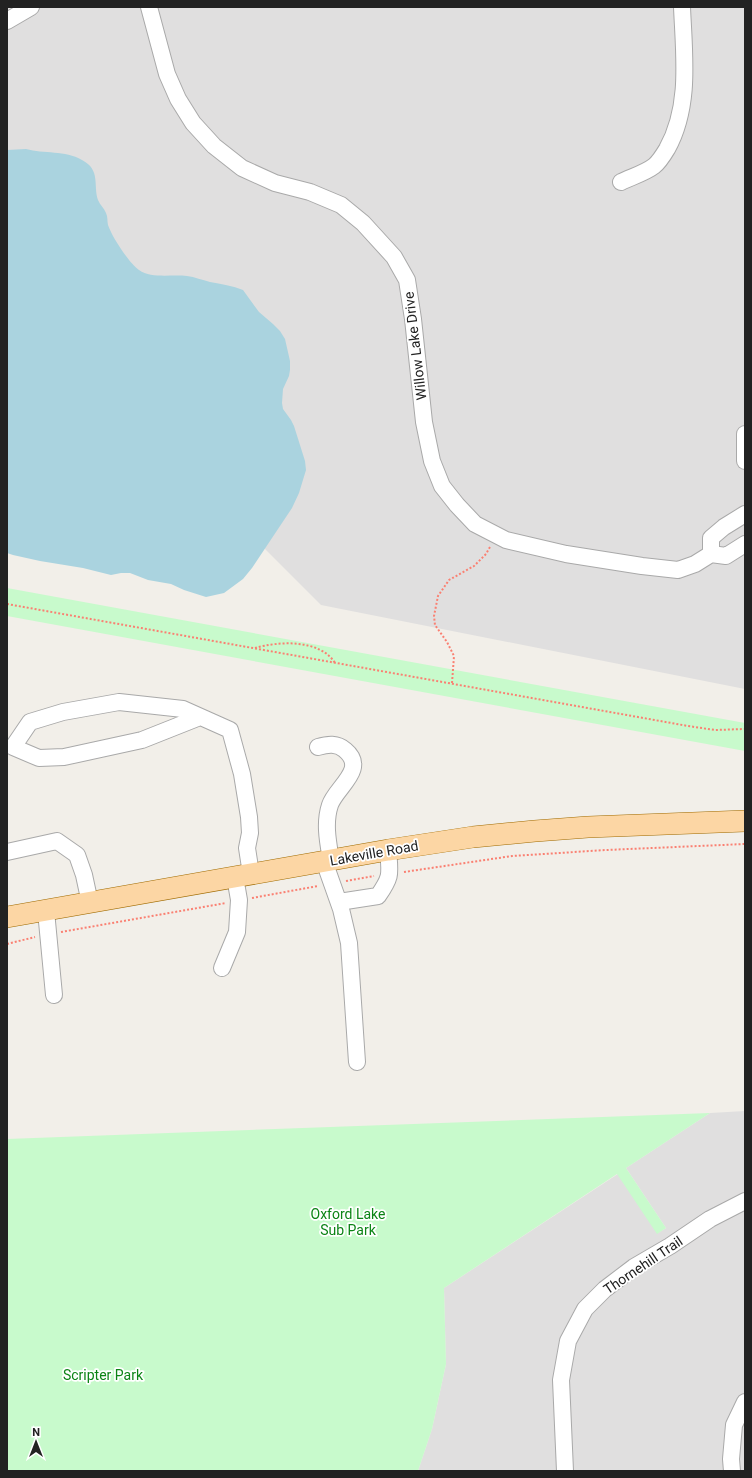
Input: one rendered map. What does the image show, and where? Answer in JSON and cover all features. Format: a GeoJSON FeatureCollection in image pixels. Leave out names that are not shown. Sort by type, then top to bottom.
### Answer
{"type":"FeatureCollection","features":[{"type":"Feature","properties":{"kind":"main road","name":"Lakeville Road"},"geometry":{"type":"LineString","coordinates":[[7,917],[327,860],[473,837],[588,827],[745,821]]}},
{"type":"Feature","properties":{"kind":"street"},"geometry":{"type":"LineString","coordinates":[[7,21],[31,7]]}},
{"type":"Feature","properties":{"kind":"street","name":"Willow Lake Drive"},"geometry":{"type":"LineString","coordinates":[[149,7],[167,74],[178,99],[193,123],[214,146],[242,168],[275,183],[310,192],[341,206],[363,223],[394,257],[407,280],[413,319],[424,422],[432,461],[442,486],[475,524],[506,540],[566,554],[678,570],[695,564],[711,554],[726,556],[745,544]]}},
{"type":"Feature","properties":{"kind":"street"},"geometry":{"type":"LineString","coordinates":[[621,182],[654,166],[665,152],[675,135],[684,101],[682,7]]}},
{"type":"Feature","properties":{"kind":"street"},"geometry":{"type":"LineString","coordinates":[[745,434],[745,461]]}},
{"type":"Feature","properties":{"kind":"street"},"geometry":{"type":"LineString","coordinates":[[711,554],[711,538],[724,527],[745,514]]}},
{"type":"Feature","properties":{"kind":"street"},"geometry":{"type":"LineString","coordinates":[[200,717],[142,740],[64,757],[39,758],[13,747],[30,722],[63,712],[119,702],[183,709],[230,730],[242,774],[250,833],[239,900],[238,932],[222,968]]}},
{"type":"Feature","properties":{"kind":"street"},"geometry":{"type":"LineString","coordinates":[[318,746],[334,744],[343,748],[350,754],[353,768],[348,780],[334,795],[330,806],[326,828],[327,860],[348,943],[357,1062]]}},
{"type":"Feature","properties":{"kind":"street"},"geometry":{"type":"LineString","coordinates":[[7,852],[57,841],[77,855],[84,875],[90,903]]}},
{"type":"Feature","properties":{"kind":"street"},"geometry":{"type":"LineString","coordinates":[[338,902],[378,896],[387,883],[390,874],[388,850]]}},
{"type":"Feature","properties":{"kind":"street"},"geometry":{"type":"LineString","coordinates":[[46,910],[54,995]]}},
{"type":"Feature","properties":{"kind":"street","name":"Thornehill Trail"},"geometry":{"type":"LineString","coordinates":[[565,1471],[561,1380],[568,1341],[585,1309],[605,1289],[634,1267],[670,1246],[710,1219],[745,1201]]}},
{"type":"Feature","properties":{"kind":"street"},"geometry":{"type":"LineString","coordinates":[[732,1471],[731,1459],[734,1425],[745,1402]]}},
{"type":"Feature","properties":{"kind":"path"},"geometry":{"type":"LineString","coordinates":[[452,683],[454,656],[447,642],[435,625],[434,616],[438,596],[449,580],[474,566],[482,558],[497,536]]}},
{"type":"Feature","properties":{"kind":"path"},"geometry":{"type":"LineString","coordinates":[[7,604],[715,730],[745,729]]}},
{"type":"Feature","properties":{"kind":"path"},"geometry":{"type":"LineString","coordinates":[[254,648],[282,642],[307,646],[327,653],[335,663]]}},
{"type":"Feature","properties":{"kind":"shaded area"},"geometry":{"type":"Polygon","coordinates":[[[7,7],[745,7],[745,689],[321,605],[239,523],[7,307],[7,7]]]}},
{"type":"Feature","properties":{"kind":"shaded area"},"geometry":{"type":"Polygon","coordinates":[[[745,1111],[745,1471],[418,1471],[432,1429],[446,1364],[444,1288],[618,1174],[658,1233],[666,1228],[626,1168],[710,1113],[745,1111]]]}},
{"type":"Feature","properties":{"kind":"green space"},"geometry":{"type":"Polygon","coordinates":[[[7,588],[745,723],[745,751],[7,616],[7,588]]]}},
{"type":"Feature","properties":{"kind":"green space"},"geometry":{"type":"Polygon","coordinates":[[[710,1113],[626,1168],[666,1228],[657,1234],[617,1174],[444,1288],[446,1364],[432,1429],[418,1471],[7,1471],[7,1139],[710,1113]]]}},
{"type":"Feature","properties":{"kind":"water"},"geometry":{"type":"Polygon","coordinates":[[[26,149],[69,155],[82,160],[92,168],[98,200],[107,214],[110,230],[126,256],[139,270],[144,273],[156,275],[190,276],[243,290],[259,312],[280,331],[285,339],[290,361],[290,370],[283,389],[282,403],[283,409],[294,426],[305,461],[306,470],[299,493],[292,508],[252,568],[243,579],[224,593],[206,597],[171,584],[148,580],[130,573],[111,575],[7,553],[7,150],[26,149]]]}},
{"type":"Feature","properties":{"kind":"park label","name":"Oxford Lake Sub Park"},"geometry":{"type":"Point","coordinates":[348,1222]}},
{"type":"Feature","properties":{"kind":"park label","name":"Scripter Park"},"geometry":{"type":"Point","coordinates":[103,1375]}}]}
